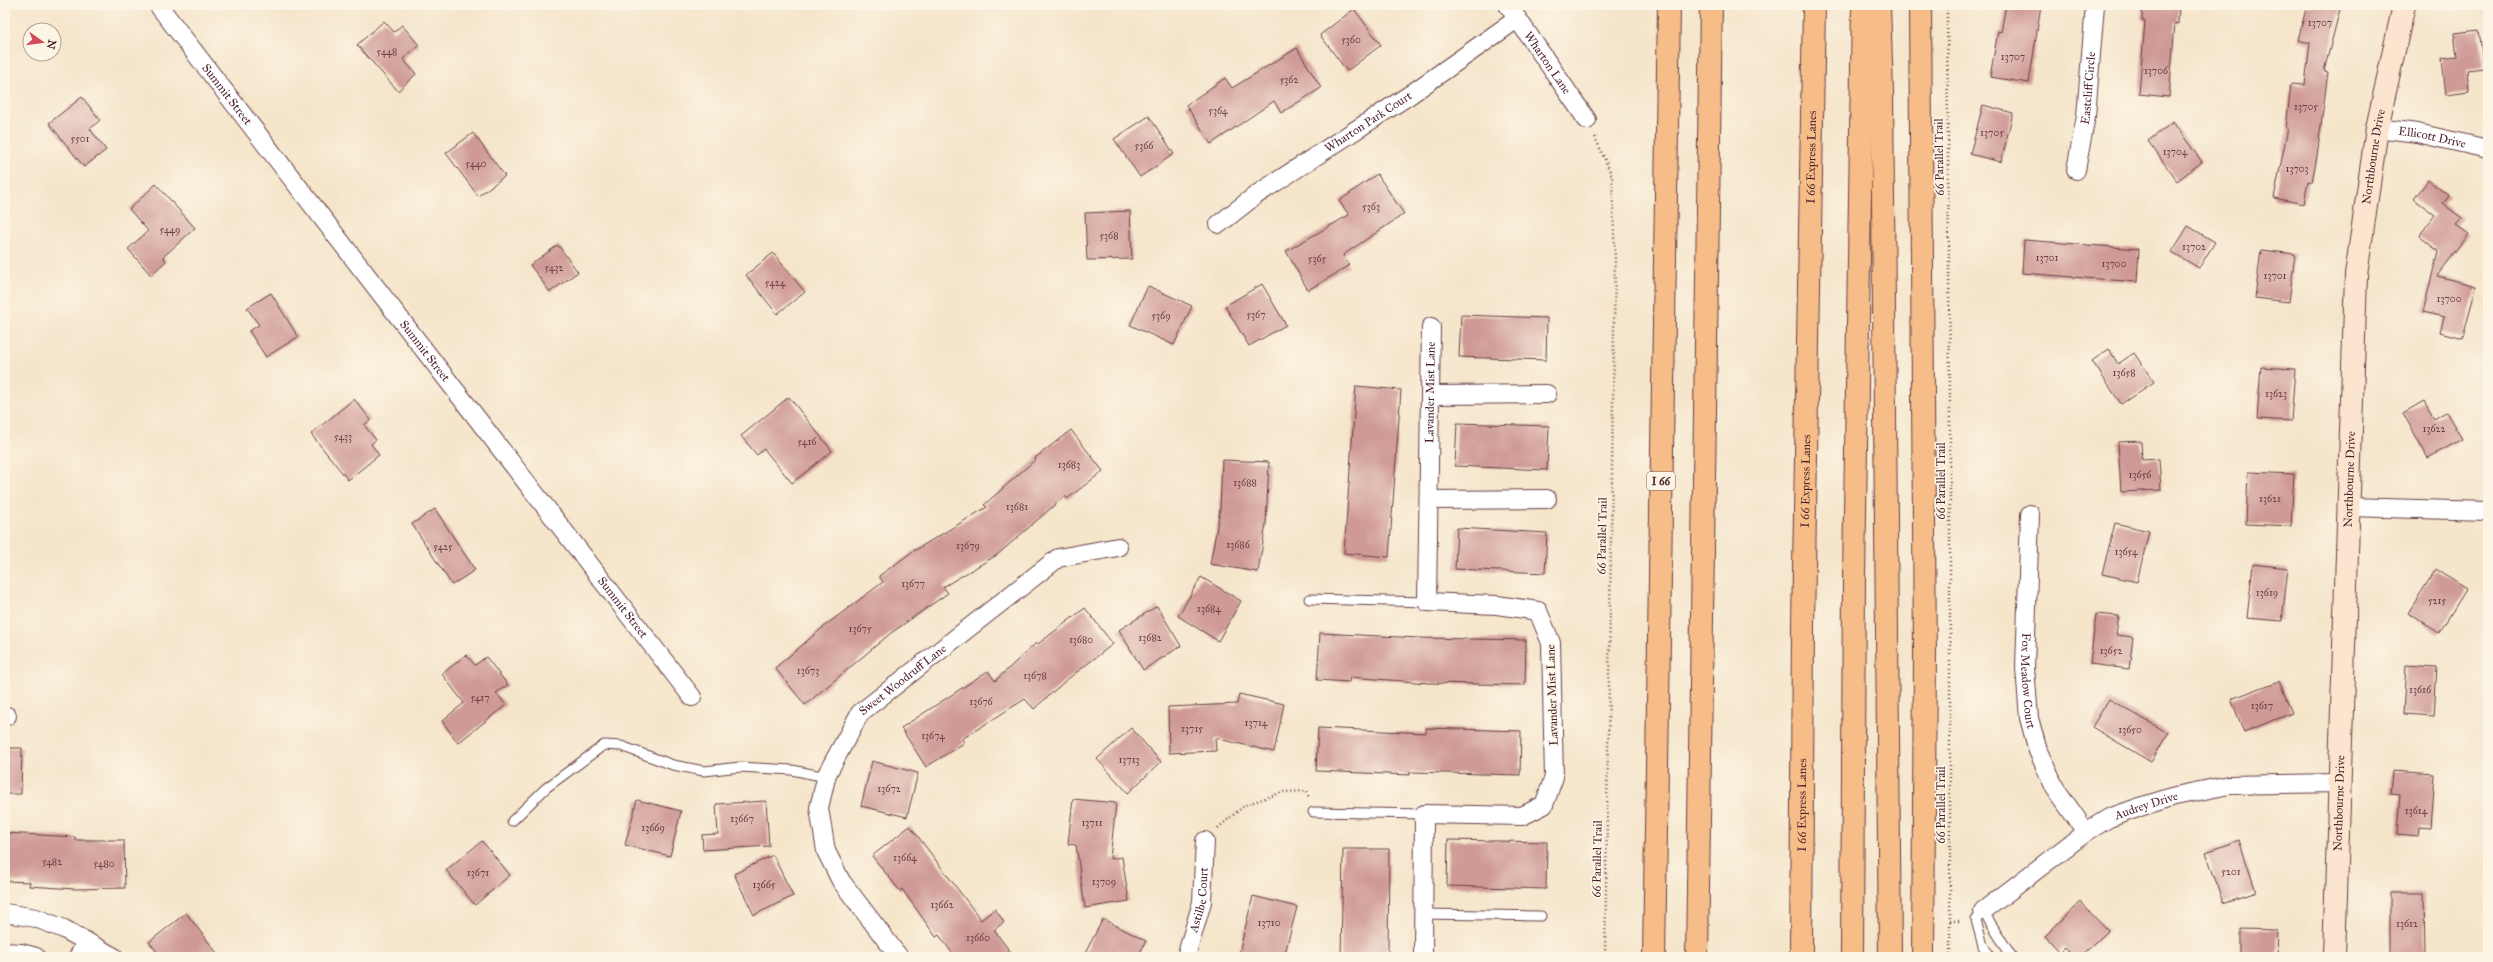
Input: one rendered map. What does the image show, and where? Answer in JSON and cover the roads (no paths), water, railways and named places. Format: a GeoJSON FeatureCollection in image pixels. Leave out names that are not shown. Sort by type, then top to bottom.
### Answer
{"type":"FeatureCollection","features":[{"type":"Feature","properties":{"kind":"highway","name":"I 66"},"geometry":{"type":"LineString","coordinates":[[1654,957],[1669,5]]}},
{"type":"Feature","properties":{"kind":"highway"},"geometry":{"type":"LineString","coordinates":[[1697,957],[1711,5]]}},
{"type":"Feature","properties":{"kind":"highway","name":"I 66 Express Lanes"},"geometry":{"type":"LineString","coordinates":[[1801,957],[1803,617],[1814,5]]}},
{"type":"Feature","properties":{"kind":"highway"},"geometry":{"type":"LineString","coordinates":[[1852,957],[1854,577],[1863,5]]}},
{"type":"Feature","properties":{"kind":"highway"},"geometry":{"type":"LineString","coordinates":[[1879,5],[1882,91],[1890,957]]}},
{"type":"Feature","properties":{"kind":"highway"},"geometry":{"type":"LineString","coordinates":[[1920,5],[1925,647],[1923,957]]}},
{"type":"Feature","properties":{"kind":"street","name":"Summit Street"},"geometry":{"type":"LineString","coordinates":[[158,5],[692,697]]}},
{"type":"Feature","properties":{"kind":"street","name":"Eastcliff Circle"},"geometry":{"type":"LineString","coordinates":[[2076,170],[2086,116],[2095,5]]}},
{"type":"Feature","properties":{"kind":"street","name":"Northbourne Drive"},"geometry":{"type":"LineString","coordinates":[[2334,957],[2356,275],[2377,128],[2404,5]]}},
{"type":"Feature","properties":{"kind":"street","name":"Wharton Lane"},"geometry":{"type":"LineString","coordinates":[[1512,12],[1587,120]]}},
{"type":"Feature","properties":{"kind":"street","name":"Wharton Park Court"},"geometry":{"type":"LineString","coordinates":[[1219,224],[1256,195],[1411,94],[1512,12]]}},
{"type":"Feature","properties":{"kind":"street","name":"Ellicott Drive"},"geometry":{"type":"LineString","coordinates":[[2377,128],[2417,133],[2488,149]]}},
{"type":"Feature","properties":{"kind":"street","name":"Lavander Mist Lane"},"geometry":{"type":"LineString","coordinates":[[1424,814],[1522,816],[1544,805],[1554,776],[1552,643],[1538,611],[1497,605],[1427,602],[1431,327]]}},
{"type":"Feature","properties":{"kind":"street"},"geometry":{"type":"LineString","coordinates":[[1430,395],[1547,394]]}},
{"type":"Feature","properties":{"kind":"street"},"geometry":{"type":"LineString","coordinates":[[1428,500],[1547,499]]}},
{"type":"Feature","properties":{"kind":"street"},"geometry":{"type":"LineString","coordinates":[[2349,507],[2488,511]]}},
{"type":"Feature","properties":{"kind":"street","name":"Fox Meadow Court"},"geometry":{"type":"LineString","coordinates":[[2030,514],[2025,668],[2029,718],[2038,751],[2055,788],[2086,832]]}},
{"type":"Feature","properties":{"kind":"street","name":"Sweet Woodruff Lane"},"geometry":{"type":"LineString","coordinates":[[899,957],[841,881],[826,851],[819,808],[826,777],[860,713],[1058,558],[1118,547]]}},
{"type":"Feature","properties":{"kind":"street","name":"Audrey Drive"},"geometry":{"type":"LineString","coordinates":[[1983,911],[2086,832],[2109,818],[2140,807],[2204,789],[2253,784],[2340,783]]}},
{"type":"Feature","properties":{"kind":"street"},"geometry":{"type":"LineString","coordinates":[[1423,957],[1424,814]]}},
{"type":"Feature","properties":{"kind":"street","name":"Astilbe Court"},"geometry":{"type":"LineString","coordinates":[[1186,957],[1202,902],[1205,841]]}},
{"type":"Feature","properties":{"kind":"street"},"geometry":{"type":"LineString","coordinates":[[5,913],[36,918],[64,929],[83,950],[114,957]]}},
{"type":"Feature","properties":{"kind":"street"},"geometry":{"type":"LineString","coordinates":[[5,952],[36,957]]}},
{"type":"Feature","properties":{"kind":"lane"},"geometry":{"type":"LineString","coordinates":[[1309,599],[1427,602]]}},
{"type":"Feature","properties":{"kind":"lane"},"geometry":{"type":"LineString","coordinates":[[512,821],[546,788],[604,746],[621,746],[674,765],[704,771],[740,768],[778,769],[826,777]]}},
{"type":"Feature","properties":{"kind":"lane"},"geometry":{"type":"LineString","coordinates":[[1312,812],[1424,814]]}},
{"type":"Feature","properties":{"kind":"lane"},"geometry":{"type":"LineString","coordinates":[[1990,957],[1983,946],[1976,920],[1983,911],[2012,957]]}},
{"type":"Feature","properties":{"kind":"lane"},"geometry":{"type":"LineString","coordinates":[[1423,914],[1541,916]]}}]}
